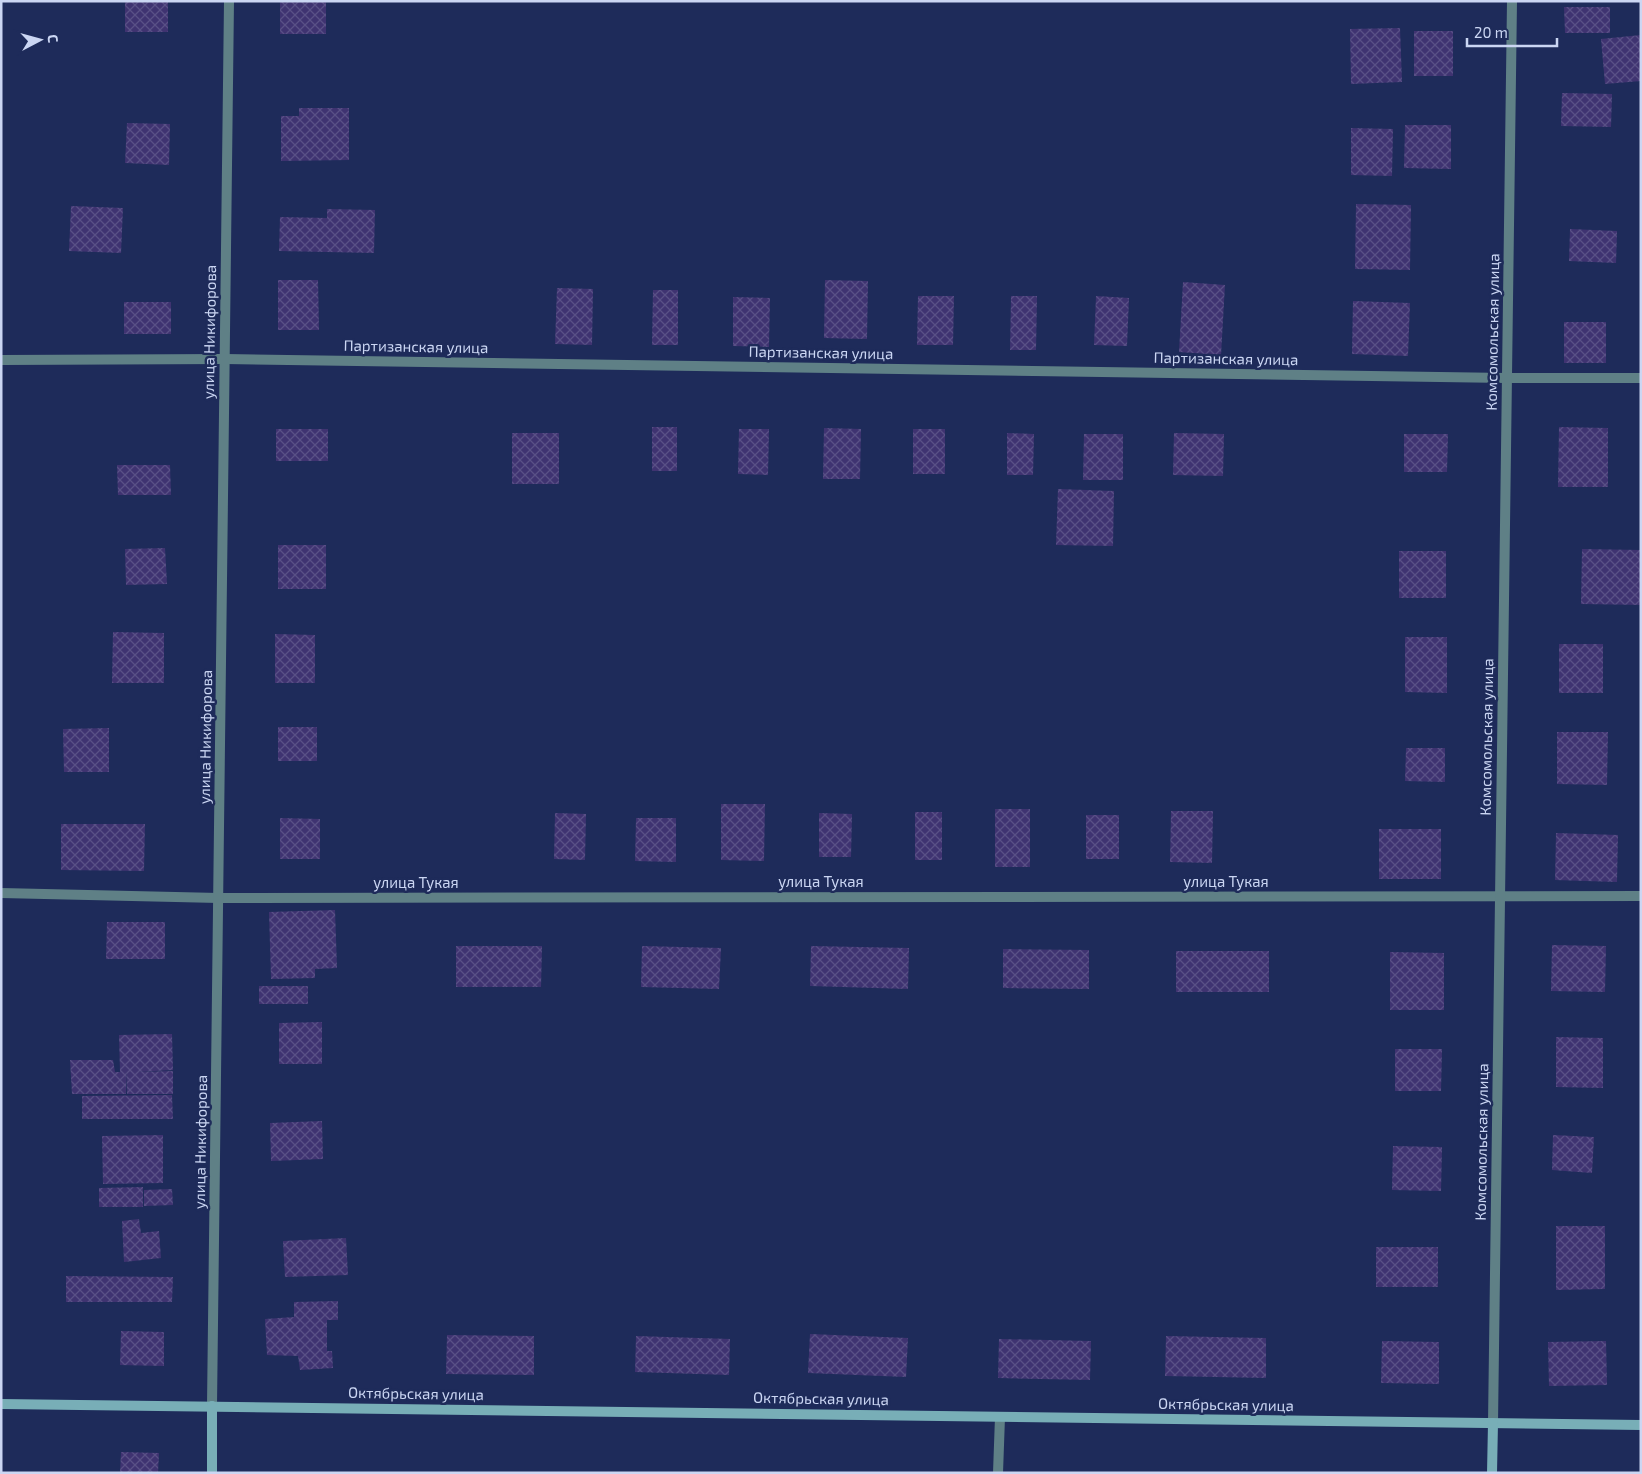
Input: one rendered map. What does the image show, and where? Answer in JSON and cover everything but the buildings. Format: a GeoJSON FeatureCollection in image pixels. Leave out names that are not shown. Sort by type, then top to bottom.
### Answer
{"type":"FeatureCollection","features":[{"type":"Feature","properties":{"kind":"main road","name":"Октябрьская улица"},"geometry":{"type":"LineString","coordinates":[[1,1404],[1641,1425]]}},
{"type":"Feature","properties":{"kind":"main road","name":"улица Никифорова"},"geometry":{"type":"LineString","coordinates":[[212,1406],[212,1473]]}},
{"type":"Feature","properties":{"kind":"main road","name":"Комсомольская улица"},"geometry":{"type":"LineString","coordinates":[[1492,1473],[1493,1423]]}},
{"type":"Feature","properties":{"kind":"street","name":"улица Никифорова"},"geometry":{"type":"LineString","coordinates":[[212,1406],[229,1]]}},
{"type":"Feature","properties":{"kind":"street","name":"Комсомольская улица"},"geometry":{"type":"LineString","coordinates":[[1493,1423],[1512,1]]}},
{"type":"Feature","properties":{"kind":"street","name":"Партизанская улица"},"geometry":{"type":"LineString","coordinates":[[1,360],[225,359],[1507,378],[1641,378]]}},
{"type":"Feature","properties":{"kind":"street","name":"улица Тукая"},"geometry":{"type":"LineString","coordinates":[[1,893],[219,898],[1641,896]]}},
{"type":"Feature","properties":{"kind":"street"},"geometry":{"type":"LineString","coordinates":[[998,1473],[1000,1417]]}}]}
